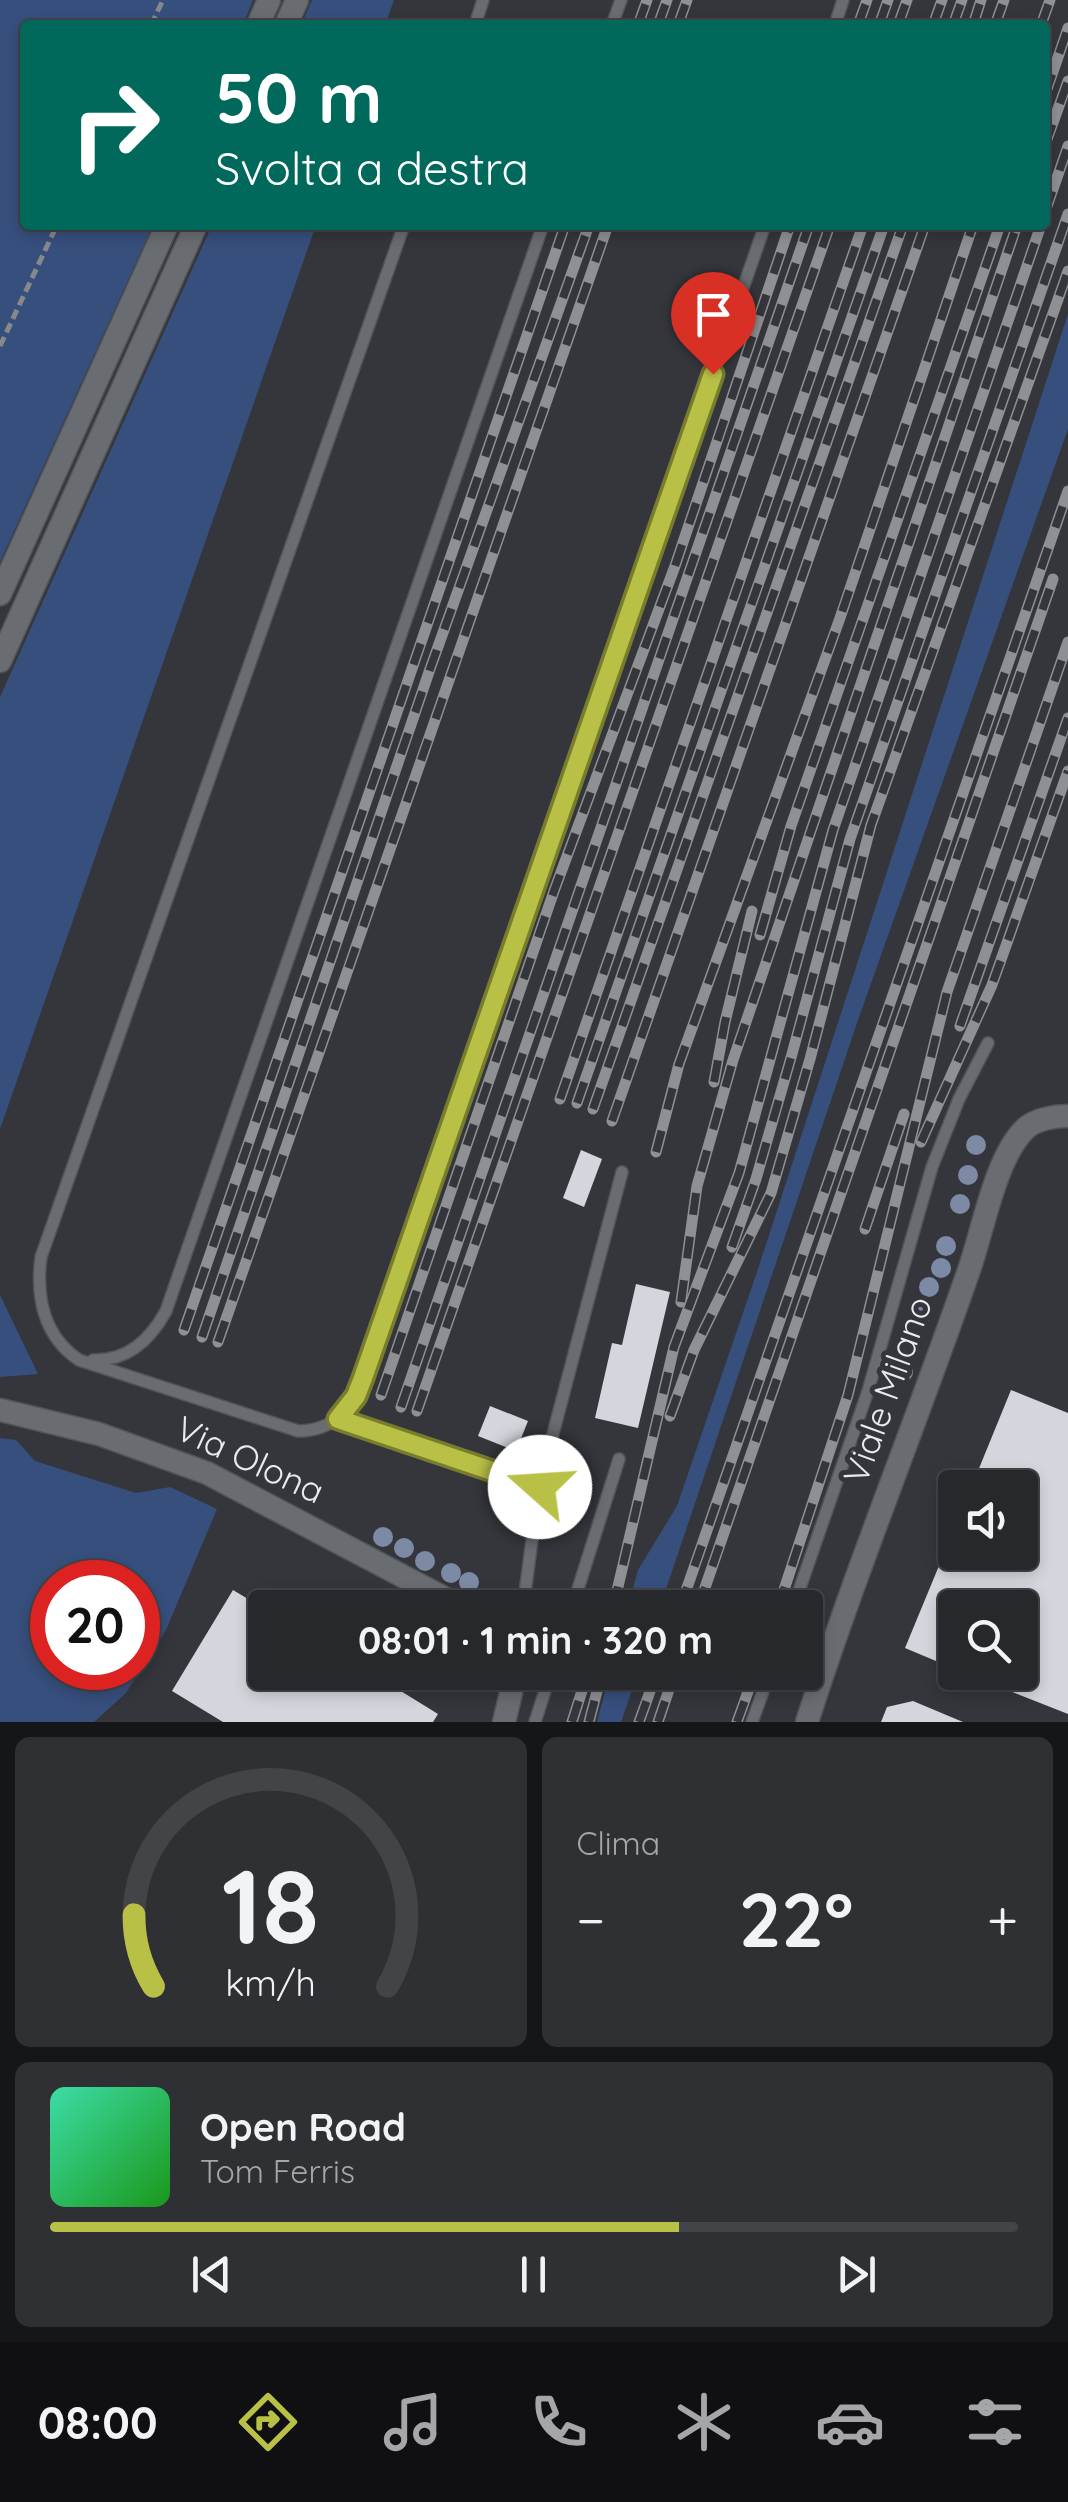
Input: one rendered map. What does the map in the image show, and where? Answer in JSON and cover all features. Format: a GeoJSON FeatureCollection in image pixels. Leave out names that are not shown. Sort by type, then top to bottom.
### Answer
{"type":"FeatureCollection","features":[{"type":"Feature","properties":{"kind":"street"},"geometry":{"type":"LineString","coordinates":[[0,594],[165,230]]}},
{"type":"Feature","properties":{"kind":"street"},"geometry":{"type":"LineString","coordinates":[[0,661],[194,230]]}},
{"type":"Feature","properties":{"kind":"street","name":"Viale Milano"},"geometry":{"type":"LineString","coordinates":[[807,1722],[847,1598],[969,1270],[1006,1158],[1026,1128],[1042,1120],[1068,1116]]}},
{"type":"Feature","properties":{"kind":"street","name":"Via Olona"},"geometry":{"type":"LineString","coordinates":[[0,1410],[98,1434],[207,1473],[428,1590]]}},
{"type":"Feature","properties":{"kind":"street"},"geometry":{"type":"LineString","coordinates":[[504,1722],[510,1690]]}},
{"type":"Feature","properties":{"kind":"lane"},"geometry":{"type":"LineString","coordinates":[[402,230],[41,1257],[39,1294],[43,1312],[58,1342],[78,1360],[298,1431],[314,1431],[338,1419],[356,1396],[363,1378],[763,230]]}},
{"type":"Feature","properties":{"kind":"lane"},"geometry":{"type":"LineString","coordinates":[[78,1360],[104,1360],[131,1352],[151,1334],[166,1311],[540,230]]}},
{"type":"Feature","properties":{"kind":"lane"},"geometry":{"type":"LineString","coordinates":[[798,1590],[868,1391],[932,1167],[959,1098],[988,1043]]}},
{"type":"Feature","properties":{"kind":"lane"},"geometry":{"type":"LineString","coordinates":[[526,1590],[540,1487],[622,1172]]}},
{"type":"Feature","properties":{"kind":"lane"},"geometry":{"type":"LineString","coordinates":[[338,1419],[540,1487]]}},
{"type":"Feature","properties":{"kind":"lane"},"geometry":{"type":"LineString","coordinates":[[578,1590],[619,1459]]}},
{"type":"Feature","properties":{"kind":"lane"},"geometry":{"type":"LineString","coordinates":[[535,1722],[545,1690]]}},
{"type":"Feature","properties":{"kind":"lane"},"geometry":{"type":"LineString","coordinates":[[752,1722],[764,1690]]}},
{"type":"Feature","properties":{"kind":"path"},"geometry":{"type":"LineString","coordinates":[[0,346],[55,230]]}},
{"type":"Feature","properties":{"kind":"shaded area"},"geometry":{"type":"Polygon","coordinates":[[[0,0],[253,0],[245,20],[20,20],[20,230],[151,230],[0,562],[0,0]]]}},
{"type":"Feature","properties":{"kind":"shaded area"},"geometry":{"type":"Polygon","coordinates":[[[312,0],[394,0],[387,20],[303,20],[312,0]]]}},
{"type":"Feature","properties":{"kind":"shaded area"},"geometry":{"type":"Polygon","coordinates":[[[210,230],[314,230],[0,1129],[0,697],[210,230]]]}},
{"type":"Feature","properties":{"kind":"shaded area"},"geometry":{"type":"Polygon","coordinates":[[[1068,314],[1068,429],[858,1020],[666,1590],[633,1590],[638,1570],[677,1506],[758,1269],[1068,314]]]}},
{"type":"Feature","properties":{"kind":"shaded area"},"geometry":{"type":"Polygon","coordinates":[[[0,1295],[38,1374],[0,1377],[0,1295]]]}},
{"type":"Feature","properties":{"kind":"shaded area"},"geometry":{"type":"Polygon","coordinates":[[[0,1438],[16,1440],[35,1461],[136,1493],[170,1487],[217,1509],[160,1639],[160,1560],[30,1560],[30,1690],[128,1690],[94,1722],[0,1722],[0,1438]]]}},
{"type":"Feature","properties":{"kind":"shaded area"},"geometry":{"type":"Polygon","coordinates":[[[605,1690],[632,1690],[621,1722],[597,1722],[605,1690]]]}},
{"type":"Feature","properties":{"kind":"building"},"geometry":{"type":"Polygon","coordinates":[[[581,1150],[602,1159],[584,1207],[563,1198],[581,1150]]]}},
{"type":"Feature","properties":{"kind":"building"},"geometry":{"type":"Polygon","coordinates":[[[636,1284],[670,1292],[638,1428],[595,1418],[612,1343],[622,1345],[636,1284]]]}},
{"type":"Feature","properties":{"kind":"building"},"geometry":{"type":"Polygon","coordinates":[[[1011,1390],[1068,1413],[1068,1714],[1007,1690],[1038,1690],[1038,1590],[938,1590],[938,1662],[905,1648],[938,1568],[1038,1570],[1038,1470],[978,1470],[1011,1390]]]}},
{"type":"Feature","properties":{"kind":"building"},"geometry":{"type":"Polygon","coordinates":[[[490,1406],[528,1421],[516,1451],[478,1436],[490,1406]]]}},
{"type":"Feature","properties":{"kind":"building"},"geometry":{"type":"Polygon","coordinates":[[[233,1590],[248,1599],[248,1690],[399,1690],[438,1714],[433,1722],[223,1722],[172,1691],[233,1590]]]}},
{"type":"Feature","properties":{"kind":"building"},"geometry":{"type":"Polygon","coordinates":[[[913,1701],[963,1722],[881,1722],[887,1707],[913,1701]]]}},
{"type":"Feature","properties":{"kind":"railway"},"geometry":{"type":"LineString","coordinates":[[640,20],[647,0]]}},
{"type":"Feature","properties":{"kind":"railway"},"geometry":{"type":"LineString","coordinates":[[660,20],[667,0]]}},
{"type":"Feature","properties":{"kind":"railway"},"geometry":{"type":"LineString","coordinates":[[680,20],[687,0]]}},
{"type":"Feature","properties":{"kind":"railway"},"geometry":{"type":"LineString","coordinates":[[860,20],[867,0]]}},
{"type":"Feature","properties":{"kind":"railway"},"geometry":{"type":"LineString","coordinates":[[881,20],[888,0]]}},
{"type":"Feature","properties":{"kind":"railway"},"geometry":{"type":"LineString","coordinates":[[900,20],[907,0]]}},
{"type":"Feature","properties":{"kind":"railway"},"geometry":{"type":"LineString","coordinates":[[935,20],[942,0]]}},
{"type":"Feature","properties":{"kind":"railway"},"geometry":{"type":"LineString","coordinates":[[955,20],[962,0]]}},
{"type":"Feature","properties":{"kind":"railway"},"geometry":{"type":"LineString","coordinates":[[975,20],[981,0]]}},
{"type":"Feature","properties":{"kind":"railway"},"geometry":{"type":"LineString","coordinates":[[997,20],[1004,0]]}},
{"type":"Feature","properties":{"kind":"railway"},"geometry":{"type":"LineString","coordinates":[[1043,20],[1050,0]]}},
{"type":"Feature","properties":{"kind":"railway"},"geometry":{"type":"LineString","coordinates":[[1050,80],[1068,28]]}},
{"type":"Feature","properties":{"kind":"railway"},"geometry":{"type":"LineString","coordinates":[[1050,131],[1068,81]]}},
{"type":"Feature","properties":{"kind":"railway"},"geometry":{"type":"LineString","coordinates":[[1050,198],[1068,146]]}},
{"type":"Feature","properties":{"kind":"railway"},"geometry":{"type":"LineString","coordinates":[[732,1247],[756,1179],[850,839],[1068,214]]}},
{"type":"Feature","properties":{"kind":"railway"},"geometry":{"type":"LineString","coordinates":[[184,1330],[563,230]]}},
{"type":"Feature","properties":{"kind":"railway"},"geometry":{"type":"LineString","coordinates":[[202,1337],[430,669],[587,230]]}},
{"type":"Feature","properties":{"kind":"railway"},"geometry":{"type":"LineString","coordinates":[[218,1342],[606,230]]}},
{"type":"Feature","properties":{"kind":"railway"},"geometry":{"type":"LineString","coordinates":[[381,1395],[554,891],[675,566],[788,230]]}},
{"type":"Feature","properties":{"kind":"railway"},"geometry":{"type":"LineString","coordinates":[[401,1407],[807,230]]}},
{"type":"Feature","properties":{"kind":"railway"},"geometry":{"type":"LineString","coordinates":[[417,1411],[828,230]]}},
{"type":"Feature","properties":{"kind":"railway"},"geometry":{"type":"LineString","coordinates":[[560,1099],[861,230]]}},
{"type":"Feature","properties":{"kind":"railway"},"geometry":{"type":"LineString","coordinates":[[577,1103],[882,230]]}},
{"type":"Feature","properties":{"kind":"railway"},"geometry":{"type":"LineString","coordinates":[[593,1109],[901,230]]}},
{"type":"Feature","properties":{"kind":"railway"},"geometry":{"type":"LineString","coordinates":[[612,1121],[923,230]]}},
{"type":"Feature","properties":{"kind":"railway"},"geometry":{"type":"LineString","coordinates":[[656,1152],[679,1064],[840,618],[971,230]]}},
{"type":"Feature","properties":{"kind":"railway"},"geometry":{"type":"LineString","coordinates":[[760,935],[791,826],[998,230]]}},
{"type":"Feature","properties":{"kind":"railway"},"geometry":{"type":"LineString","coordinates":[[681,1302],[697,1186],[733,1060],[1015,230]]}},
{"type":"Feature","properties":{"kind":"railway"},"geometry":{"type":"LineString","coordinates":[[617,1590],[674,1347],[739,1173],[833,830],[1039,230]]}},
{"type":"Feature","properties":{"kind":"railway"},"geometry":{"type":"LineString","coordinates":[[670,1416],[694,1350],[771,1193],[871,825],[1068,271]]}},
{"type":"Feature","properties":{"kind":"railway"},"geometry":{"type":"LineString","coordinates":[[686,1590],[1068,491]]}},
{"type":"Feature","properties":{"kind":"railway"},"geometry":{"type":"LineString","coordinates":[[704,1590],[1053,579]]}},
{"type":"Feature","properties":{"kind":"railway"},"geometry":{"type":"LineString","coordinates":[[784,1590],[848,1395],[947,992],[1068,642]]}},
{"type":"Feature","properties":{"kind":"railway"},"geometry":{"type":"LineString","coordinates":[[960,1026],[1068,718]]}},
{"type":"Feature","properties":{"kind":"railway"},"geometry":{"type":"LineString","coordinates":[[921,1142],[992,985],[1068,771]]}},
{"type":"Feature","properties":{"kind":"railway"},"geometry":{"type":"LineString","coordinates":[[714,1082],[752,911]]}},
{"type":"Feature","properties":{"kind":"railway"},"geometry":{"type":"LineString","coordinates":[[865,1229],[904,1114]]}},
{"type":"Feature","properties":{"kind":"railway"},"geometry":{"type":"LineString","coordinates":[[572,1722],[582,1690]]}},
{"type":"Feature","properties":{"kind":"railway"},"geometry":{"type":"LineString","coordinates":[[589,1722],[597,1690]]}},
{"type":"Feature","properties":{"kind":"railway"},"geometry":{"type":"LineString","coordinates":[[639,1722],[651,1690]]}},
{"type":"Feature","properties":{"kind":"railway"},"geometry":{"type":"LineString","coordinates":[[658,1722],[669,1690]]}},
{"type":"Feature","properties":{"kind":"railway"},"geometry":{"type":"LineString","coordinates":[[737,1722],[749,1690]]}},
{"type":"Feature","properties":{"kind":"route"},"geometry":{"type":"LineString","coordinates":[[540,1487],[338,1419],[356,1396],[363,1378],[713,374]]}}]}
